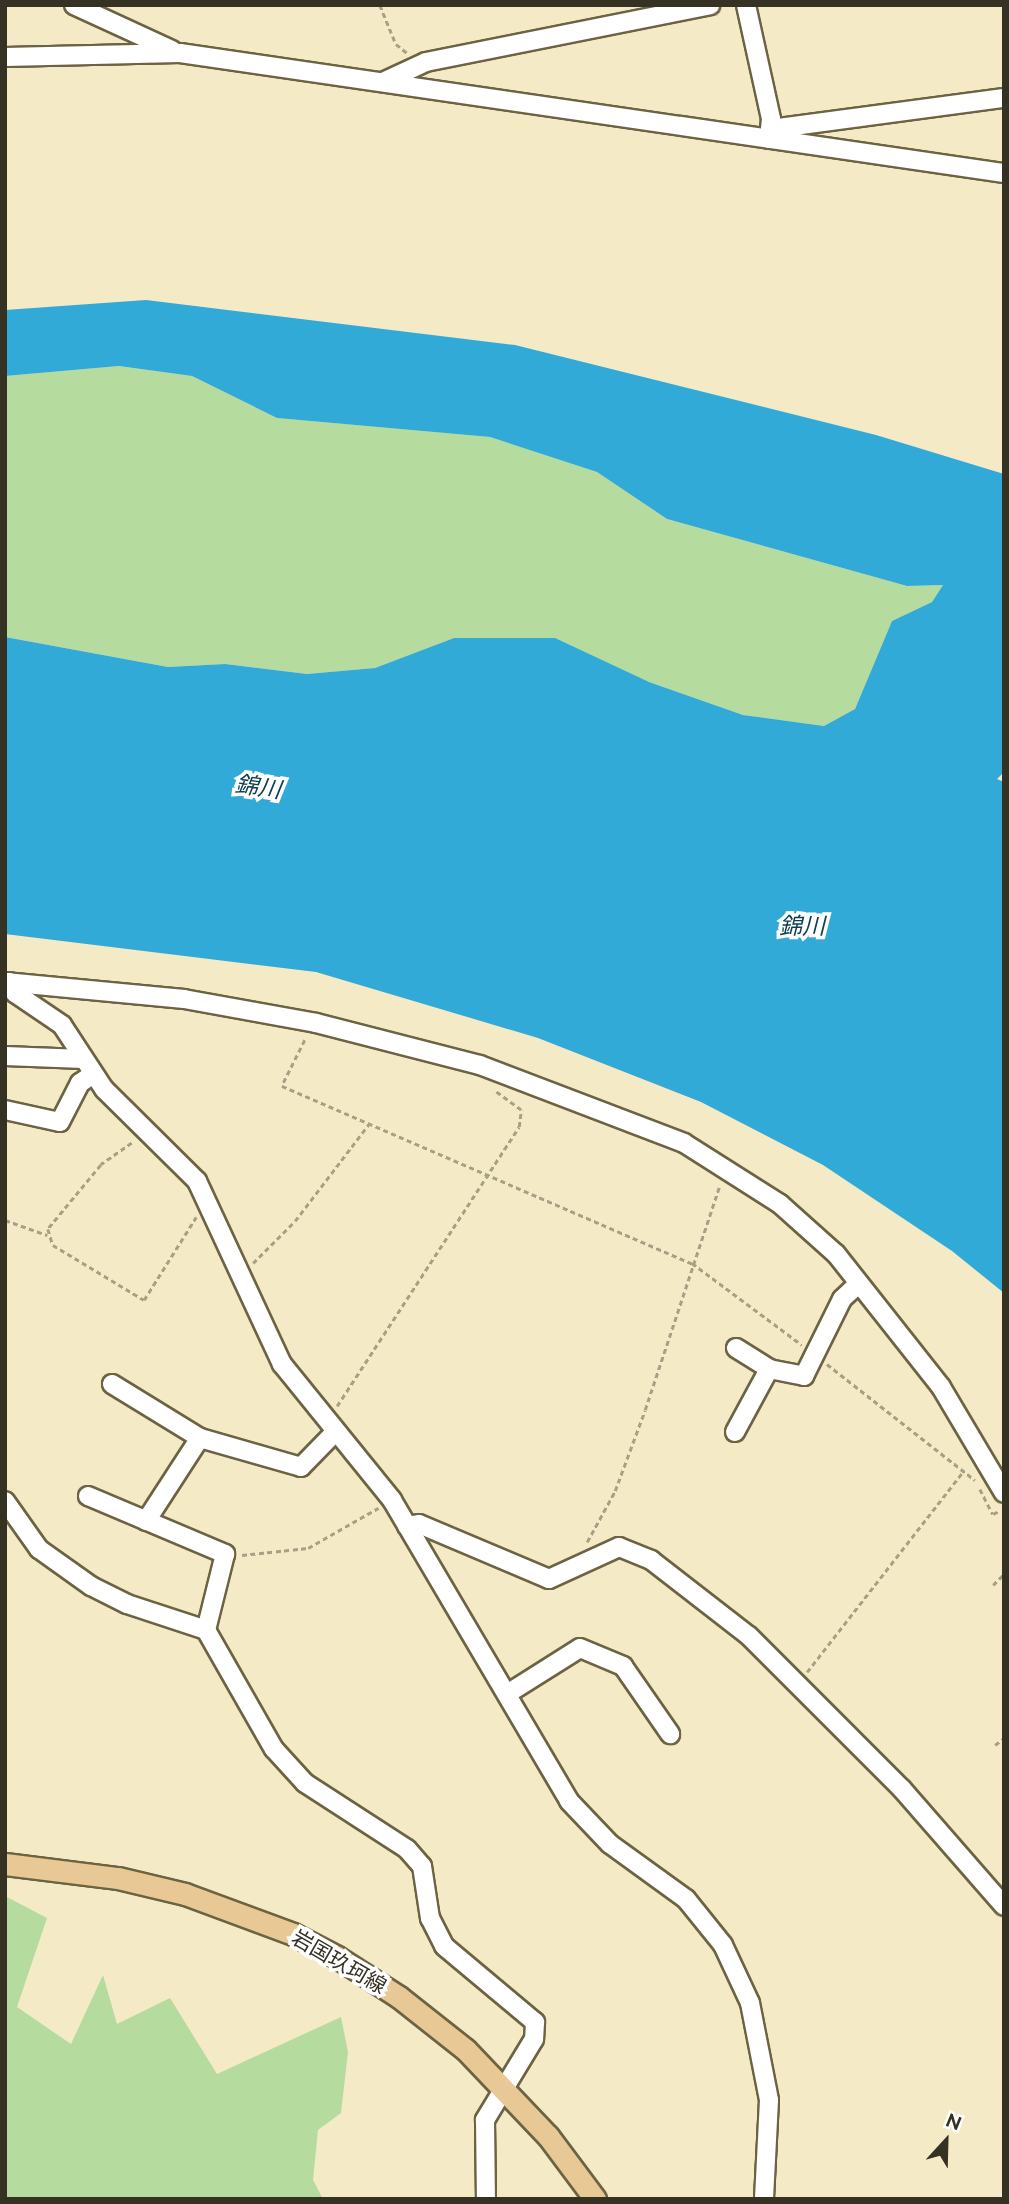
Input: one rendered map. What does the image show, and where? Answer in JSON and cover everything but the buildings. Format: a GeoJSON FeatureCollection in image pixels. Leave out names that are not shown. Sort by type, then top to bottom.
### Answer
{"type":"FeatureCollection","features":[{"type":"Feature","properties":{"kind":"main road","name":"岩国玖珂線"},"geometry":{"type":"LineString","coordinates":[[5,1864],[118,1878],[186,1894],[293,1934],[399,1997],[507,2091],[595,2199]]}},
{"type":"Feature","properties":{"kind":"street"},"geometry":{"type":"LineString","coordinates":[[74,5],[180,53]]}},
{"type":"Feature","properties":{"kind":"street"},"geometry":{"type":"LineString","coordinates":[[383,82],[426,62],[710,5]]}},
{"type":"Feature","properties":{"kind":"street"},"geometry":{"type":"LineString","coordinates":[[746,5],[770,134]]}},
{"type":"Feature","properties":{"kind":"street"},"geometry":{"type":"LineString","coordinates":[[5,57],[180,53],[770,134],[1004,173]]}},
{"type":"Feature","properties":{"kind":"street"},"geometry":{"type":"LineString","coordinates":[[770,134],[1004,98]]}},
{"type":"Feature","properties":{"kind":"street"},"geometry":{"type":"LineString","coordinates":[[7,982],[184,999],[316,1023],[480,1065],[615,1113],[741,1176],[810,1229],[859,1283],[941,1387],[1001,1502]]}},
{"type":"Feature","properties":{"kind":"street"},"geometry":{"type":"LineString","coordinates":[[7,982],[15,993],[62,1025],[88,1067],[146,1133],[197,1181],[282,1364],[392,1500],[585,1822],[701,1914],[741,1978],[769,2100],[764,2199]]}},
{"type":"Feature","properties":{"kind":"street"},"geometry":{"type":"LineString","coordinates":[[5,1056],[88,1067]]}},
{"type":"Feature","properties":{"kind":"street"},"geometry":{"type":"LineString","coordinates":[[5,1110],[60,1122],[88,1067]]}},
{"type":"Feature","properties":{"kind":"street"},"geometry":{"type":"LineString","coordinates":[[736,1349],[769,1369],[804,1376],[817,1356],[842,1299],[859,1283]]}},
{"type":"Feature","properties":{"kind":"street"},"geometry":{"type":"LineString","coordinates":[[735,1432],[769,1369]]}},
{"type":"Feature","properties":{"kind":"street"},"geometry":{"type":"LineString","coordinates":[[112,1384],[200,1438],[301,1467],[331,1425]]}},
{"type":"Feature","properties":{"kind":"street"},"geometry":{"type":"LineString","coordinates":[[146,1521],[200,1438]]}},
{"type":"Feature","properties":{"kind":"street"},"geometry":{"type":"LineString","coordinates":[[88,1496],[225,1554],[206,1630]]}},
{"type":"Feature","properties":{"kind":"street"},"geometry":{"type":"LineString","coordinates":[[7,1506],[39,1549],[91,1586],[127,1604],[206,1630],[274,1749],[305,1783],[407,1849],[422,1866],[430,1918],[444,1946],[535,2022],[534,2039],[507,2091],[485,2120],[486,2199]]}},
{"type":"Feature","properties":{"kind":"street"},"geometry":{"type":"LineString","coordinates":[[407,1526],[419,1524],[549,1578],[578,1567],[605,1551],[636,1551],[722,1612],[902,1790],[1004,1906]]}},
{"type":"Feature","properties":{"kind":"street"},"geometry":{"type":"LineString","coordinates":[[507,1694],[580,1648],[623,1666],[670,1734]]}},
{"type":"Feature","properties":{"kind":"path"},"geometry":{"type":"LineString","coordinates":[[380,5],[396,44],[426,62]]}},
{"type":"Feature","properties":{"kind":"path"},"geometry":{"type":"LineString","coordinates":[[300,1031],[307,1044],[282,1086],[692,1263],[817,1356],[962,1473],[975,1479],[993,1514],[1001,1502]]}},
{"type":"Feature","properties":{"kind":"path"},"geometry":{"type":"LineString","coordinates":[[331,1425],[490,1177],[519,1127],[521,1110],[483,1085],[480,1065]]}},
{"type":"Feature","properties":{"kind":"path"},"geometry":{"type":"LineString","coordinates":[[240,1274],[295,1221],[369,1124]]}},
{"type":"Feature","properties":{"kind":"path"},"geometry":{"type":"LineString","coordinates":[[47,1235],[101,1165],[146,1133]]}},
{"type":"Feature","properties":{"kind":"path"},"geometry":{"type":"LineString","coordinates":[[578,1567],[645,1410],[692,1263],[722,1189],[714,1182]]}},
{"type":"Feature","properties":{"kind":"path"},"geometry":{"type":"LineString","coordinates":[[5,1220],[47,1235],[88,1269],[144,1300],[209,1202]]}},
{"type":"Feature","properties":{"kind":"path"},"geometry":{"type":"LineString","coordinates":[[796,1686],[962,1473]]}},
{"type":"Feature","properties":{"kind":"path"},"geometry":{"type":"LineString","coordinates":[[225,1554],[281,1555],[308,1548],[392,1500]]}},
{"type":"Feature","properties":{"kind":"path"},"geometry":{"type":"LineString","coordinates":[[993,1585],[1004,1574]]}},
{"type":"Feature","properties":{"kind":"path"},"geometry":{"type":"LineString","coordinates":[[995,1745],[1004,1738]]}},
{"type":"Feature","properties":{"kind":"green space"},"geometry":{"type":"Polygon","coordinates":[[[119,366],[192,376],[277,418],[490,437],[597,472],[667,519],[907,586],[943,585],[932,602],[892,621],[855,709],[824,726],[743,715],[649,682],[454,638],[375,668],[307,674],[225,664],[168,667],[5,637],[5,376],[119,366]]]}},
{"type":"Feature","properties":{"kind":"green space"},"geometry":{"type":"Polygon","coordinates":[[[5,1896],[47,1918],[17,2007],[71,2044],[103,1975],[117,2024],[170,1998],[217,2074],[341,2017],[348,2052],[341,2113],[318,2130],[313,2180],[323,2199],[5,2199],[5,1896]]]}},
{"type":"Feature","properties":{"kind":"water","name":"錦川"},"geometry":{"type":"Polygon","coordinates":[[[146,300],[515,345],[876,435],[1004,474],[1004,772],[997,779],[1004,782],[1004,1293],[952,1251],[823,1165],[701,1102],[538,1038],[316,972],[5,934],[5,637],[168,667],[225,664],[307,674],[375,668],[454,638],[555,638],[649,682],[743,715],[824,726],[855,709],[892,621],[932,602],[943,585],[907,586],[667,519],[597,472],[490,437],[277,418],[192,376],[119,366],[5,376],[5,310],[146,300]]]}}]}
